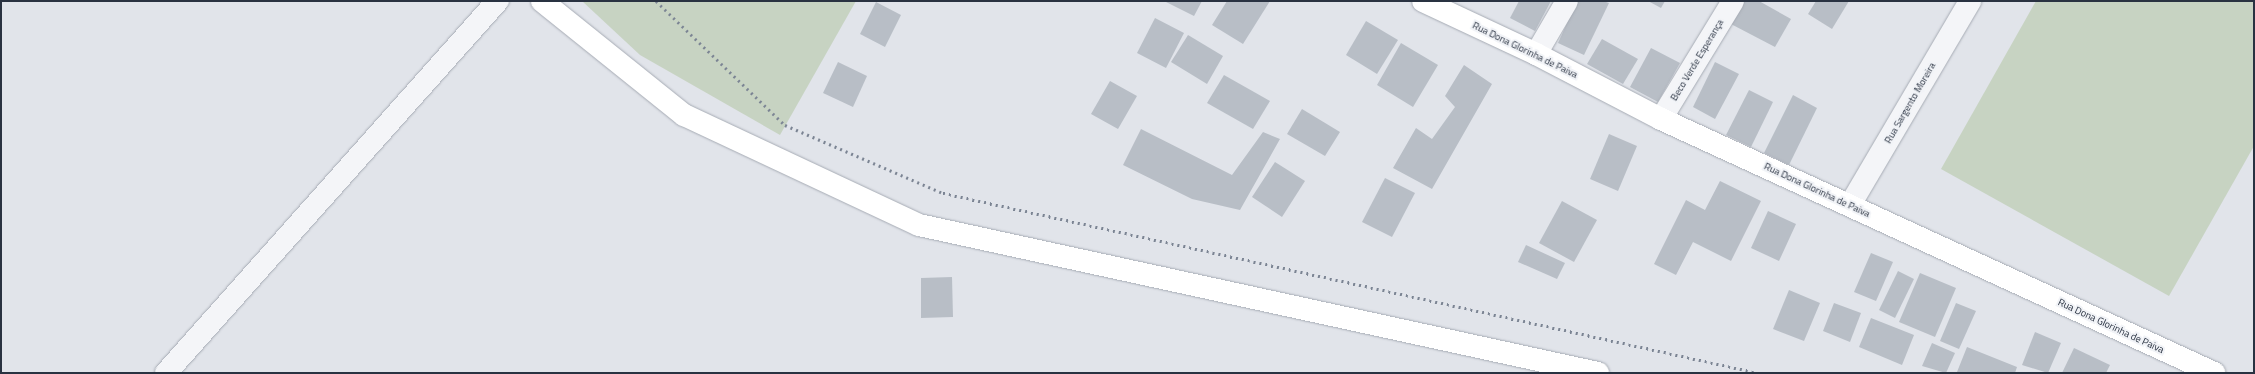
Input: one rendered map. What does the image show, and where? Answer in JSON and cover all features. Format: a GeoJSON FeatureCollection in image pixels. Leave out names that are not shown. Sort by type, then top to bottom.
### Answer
{"type":"FeatureCollection","features":[{"type":"Feature","properties":{"kind":"street"},"geometry":{"type":"LineString","coordinates":[[166,373],[498,1]]}},
{"type":"Feature","properties":{"kind":"street"},"geometry":{"type":"LineString","coordinates":[[542,1],[684,115],[920,225],[1598,373]]}},
{"type":"Feature","properties":{"kind":"street","name":"Rua Dona Glorinha de Paiva"},"geometry":{"type":"LineString","coordinates":[[1423,1],[1536,54],[1661,119],[2214,373]]}},
{"type":"Feature","properties":{"kind":"street"},"geometry":{"type":"LineString","coordinates":[[1536,54],[1567,1]]}},
{"type":"Feature","properties":{"kind":"street","name":"Beco Verde Esperança"},"geometry":{"type":"LineString","coordinates":[[1661,119],[1733,1]]}},
{"type":"Feature","properties":{"kind":"street","name":"Rua Sargento Moreira"},"geometry":{"type":"LineString","coordinates":[[1850,205],[1970,1]]}},
{"type":"Feature","properties":{"kind":"green space"},"geometry":{"type":"Polygon","coordinates":[[[582,1],[856,1],[780,135],[640,55],[582,1]]]}},
{"type":"Feature","properties":{"kind":"green space"},"geometry":{"type":"Polygon","coordinates":[[[2036,1],[2254,1],[2254,146],[2169,296],[1941,169],[2036,1]]]}},
{"type":"Feature","properties":{"kind":"building"},"geometry":{"type":"Polygon","coordinates":[[[1164,1],[1202,1],[1194,16],[1164,1]]]}},
{"type":"Feature","properties":{"kind":"building"},"geometry":{"type":"Polygon","coordinates":[[[1227,1],[1270,1],[1243,44],[1212,25],[1227,1]]]}},
{"type":"Feature","properties":{"kind":"building"},"geometry":{"type":"Polygon","coordinates":[[[1519,1],[1551,1],[1535,31],[1510,18],[1519,1]]]}},
{"type":"Feature","properties":{"kind":"building"},"geometry":{"type":"Polygon","coordinates":[[[1577,1],[1603,1],[1609,3],[1584,55],[1558,43],[1577,1]]]}},
{"type":"Feature","properties":{"kind":"building"},"geometry":{"type":"Polygon","coordinates":[[[1648,1],[1665,1],[1661,8],[1648,1]]]}},
{"type":"Feature","properties":{"kind":"building"},"geometry":{"type":"Polygon","coordinates":[[[1742,1],[1759,1],[1791,19],[1775,47],[1729,23],[1742,1]]]}},
{"type":"Feature","properties":{"kind":"building"},"geometry":{"type":"Polygon","coordinates":[[[1816,1],[1849,1],[1832,29],[1808,14],[1816,1]]]}},
{"type":"Feature","properties":{"kind":"building"},"geometry":{"type":"Polygon","coordinates":[[[876,2],[901,15],[885,47],[860,34],[876,2]]]}},
{"type":"Feature","properties":{"kind":"building"},"geometry":{"type":"Polygon","coordinates":[[[1155,18],[1184,33],[1166,68],[1137,53],[1155,18]]]}},
{"type":"Feature","properties":{"kind":"building"},"geometry":{"type":"Polygon","coordinates":[[[1366,21],[1398,40],[1377,74],[1346,55],[1366,21]]]}},
{"type":"Feature","properties":{"kind":"building"},"geometry":{"type":"Polygon","coordinates":[[[1188,35],[1223,56],[1207,84],[1171,62],[1188,35]]]}},
{"type":"Feature","properties":{"kind":"building"},"geometry":{"type":"Polygon","coordinates":[[[1602,39],[1638,59],[1623,84],[1587,64],[1602,39]]]}},
{"type":"Feature","properties":{"kind":"building"},"geometry":{"type":"Polygon","coordinates":[[[1401,43],[1438,65],[1413,107],[1377,85],[1401,43]]]}},
{"type":"Feature","properties":{"kind":"building"},"geometry":{"type":"Polygon","coordinates":[[[1651,48],[1680,63],[1658,102],[1630,87],[1651,48]]]}},
{"type":"Feature","properties":{"kind":"building"},"geometry":{"type":"Polygon","coordinates":[[[838,62],[867,76],[853,107],[823,93],[838,62]]]}},
{"type":"Feature","properties":{"kind":"building"},"geometry":{"type":"Polygon","coordinates":[[[1715,62],[1739,74],[1715,119],[1693,107],[1715,62]]]}},
{"type":"Feature","properties":{"kind":"building"},"geometry":{"type":"Polygon","coordinates":[[[1464,65],[1492,84],[1432,189],[1393,168],[1416,128],[1432,139],[1455,107],[1445,96],[1464,65]]]}},
{"type":"Feature","properties":{"kind":"building"},"geometry":{"type":"Polygon","coordinates":[[[1224,75],[1270,101],[1253,129],[1207,103],[1224,75]]]}},
{"type":"Feature","properties":{"kind":"building"},"geometry":{"type":"Polygon","coordinates":[[[1110,81],[1137,96],[1118,129],[1091,114],[1110,81]]]}},
{"type":"Feature","properties":{"kind":"building"},"geometry":{"type":"Polygon","coordinates":[[[1749,90],[1773,102],[1751,147],[1726,135],[1749,90]]]}},
{"type":"Feature","properties":{"kind":"building"},"geometry":{"type":"Polygon","coordinates":[[[1793,95],[1817,108],[1789,165],[1764,153],[1793,95]]]}},
{"type":"Feature","properties":{"kind":"building"},"geometry":{"type":"Polygon","coordinates":[[[1302,109],[1340,132],[1325,156],[1287,134],[1302,109]]]}},
{"type":"Feature","properties":{"kind":"building"},"geometry":{"type":"Polygon","coordinates":[[[1141,129],[1232,175],[1263,132],[1280,139],[1240,210],[1192,199],[1123,165],[1141,129]]]}},
{"type":"Feature","properties":{"kind":"building"},"geometry":{"type":"Polygon","coordinates":[[[1609,134],[1637,146],[1618,191],[1590,179],[1609,134]]]}},
{"type":"Feature","properties":{"kind":"building"},"geometry":{"type":"Polygon","coordinates":[[[1275,162],[1305,181],[1282,217],[1252,197],[1275,162]]]}},
{"type":"Feature","properties":{"kind":"building"},"geometry":{"type":"Polygon","coordinates":[[[1385,178],[1415,193],[1392,237],[1362,222],[1385,178]]]}},
{"type":"Feature","properties":{"kind":"building"},"geometry":{"type":"Polygon","coordinates":[[[1720,181],[1761,201],[1731,261],[1693,242],[1676,275],[1654,264],[1686,200],[1705,210],[1720,181]]]}},
{"type":"Feature","properties":{"kind":"building"},"geometry":{"type":"Polygon","coordinates":[[[1562,201],[1597,220],[1574,262],[1539,243],[1562,201]]]}},
{"type":"Feature","properties":{"kind":"building"},"geometry":{"type":"Polygon","coordinates":[[[1768,211],[1796,224],[1779,261],[1751,248],[1768,211]]]}},
{"type":"Feature","properties":{"kind":"building"},"geometry":{"type":"Polygon","coordinates":[[[1526,245],[1565,263],[1557,279],[1518,262],[1526,245]]]}},
{"type":"Feature","properties":{"kind":"building"},"geometry":{"type":"Polygon","coordinates":[[[1871,253],[1893,262],[1876,301],[1854,292],[1871,253]]]}},
{"type":"Feature","properties":{"kind":"building"},"geometry":{"type":"Polygon","coordinates":[[[1898,271],[1914,279],[1895,318],[1879,310],[1898,271]]]}},
{"type":"Feature","properties":{"kind":"building"},"geometry":{"type":"Polygon","coordinates":[[[1920,273],[1956,288],[1935,337],[1899,322],[1920,273]]]}},
{"type":"Feature","properties":{"kind":"building"},"geometry":{"type":"Polygon","coordinates":[[[952,277],[953,317],[921,318],[921,278],[952,277]]]}},
{"type":"Feature","properties":{"kind":"building"},"geometry":{"type":"Polygon","coordinates":[[[1789,290],[1820,303],[1804,341],[1773,329],[1789,290]]]}},
{"type":"Feature","properties":{"kind":"building"},"geometry":{"type":"Polygon","coordinates":[[[1834,303],[1861,313],[1850,342],[1823,331],[1834,303]]]}},
{"type":"Feature","properties":{"kind":"building"},"geometry":{"type":"Polygon","coordinates":[[[1956,303],[1976,311],[1959,349],[1940,341],[1956,303]]]}},
{"type":"Feature","properties":{"kind":"building"},"geometry":{"type":"Polygon","coordinates":[[[1871,318],[1914,335],[1902,365],[1859,347],[1871,318]]]}},
{"type":"Feature","properties":{"kind":"building"},"geometry":{"type":"Polygon","coordinates":[[[2035,332],[2061,343],[2048,373],[2022,365],[2035,332]]]}},
{"type":"Feature","properties":{"kind":"building"},"geometry":{"type":"Polygon","coordinates":[[[1932,343],[1955,353],[1946,373],[1922,366],[1932,343]]]}},
{"type":"Feature","properties":{"kind":"building"},"geometry":{"type":"Polygon","coordinates":[[[1967,347],[2017,367],[2015,373],[1957,372],[1967,347]]]}},
{"type":"Feature","properties":{"kind":"building"},"geometry":{"type":"Polygon","coordinates":[[[2074,348],[2110,365],[2106,373],[2062,373],[2074,348]]]}},
{"type":"Feature","properties":{"kind":"railway"},"geometry":{"type":"LineString","coordinates":[[656,1],[785,125],[943,193],[1758,373]]}}]}
